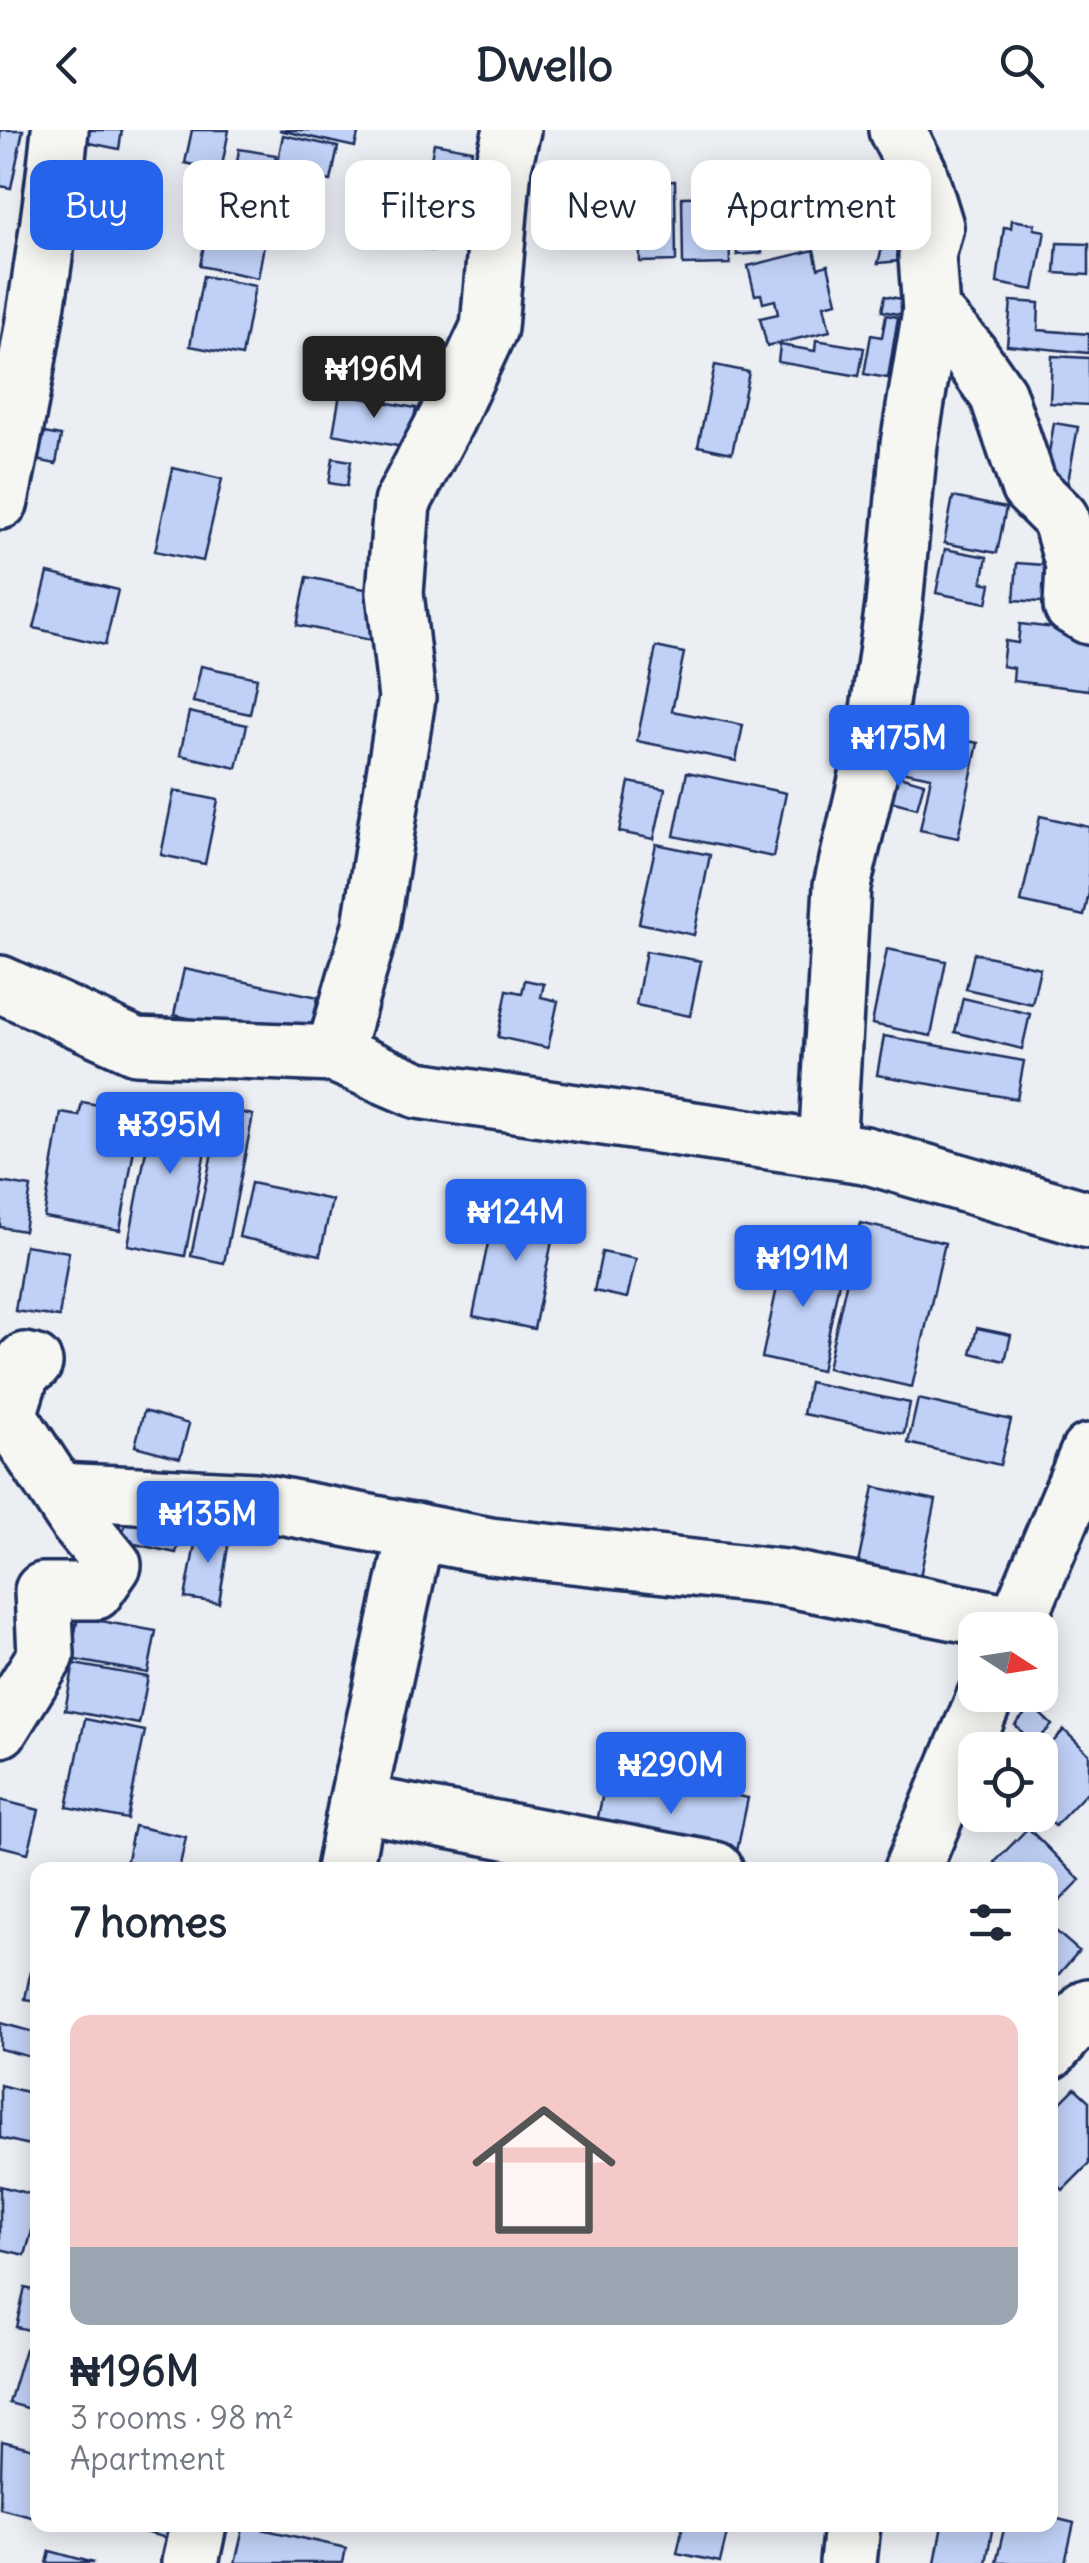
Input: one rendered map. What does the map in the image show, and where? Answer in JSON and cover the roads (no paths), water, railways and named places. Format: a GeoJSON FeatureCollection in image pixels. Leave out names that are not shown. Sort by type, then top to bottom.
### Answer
{"type":"FeatureCollection","features":[{"type":"Feature","properties":{"kind":"street"},"geometry":{"type":"LineString","coordinates":[[0,501],[8,419],[50,224],[60,130]]}},
{"type":"Feature","properties":{"kind":"street"},"geometry":{"type":"LineString","coordinates":[[334,1054],[371,926],[407,698],[395,593],[402,502],[446,420],[488,328],[503,166],[512,130]]}},
{"type":"Feature","properties":{"kind":"street"},"geometry":{"type":"LineString","coordinates":[[827,1149],[842,886],[872,759],[894,605],[908,444],[931,311],[927,256],[935,226],[918,171],[897,130]]}},
{"type":"Feature","properties":{"kind":"street"},"geometry":{"type":"LineString","coordinates":[[931,311],[968,352],[998,395],[1029,487],[1060,518],[1074,566],[1072,606],[1089,616]]}},
{"type":"Feature","properties":{"kind":"street"},"geometry":{"type":"LineString","coordinates":[[0,984],[136,1046],[334,1054],[418,1090],[865,1155],[1089,1220]]}},
{"type":"Feature","properties":{"kind":"street"},"geometry":{"type":"LineString","coordinates":[[0,1729],[46,1656],[43,1591],[95,1591],[113,1565],[8,1416],[26,1361],[34,1362]]}},
{"type":"Feature","properties":{"kind":"street"},"geometry":{"type":"LineString","coordinates":[[1021,1612],[1089,1452]]}},
{"type":"Feature","properties":{"kind":"street"},"geometry":{"type":"LineString","coordinates":[[58,1491],[255,1501],[490,1546],[785,1578],[958,1615]]}},
{"type":"Feature","properties":{"kind":"street"},"geometry":{"type":"LineString","coordinates":[[346,1862],[416,1531]]}},
{"type":"Feature","properties":{"kind":"street"},"geometry":{"type":"LineString","coordinates":[[915,1862],[979,1712]]}},
{"type":"Feature","properties":{"kind":"street"},"geometry":{"type":"LineString","coordinates":[[357,1803],[672,1862]]}},
{"type":"Feature","properties":{"kind":"street"},"geometry":{"type":"LineString","coordinates":[[1058,2042],[1089,2006]]}},
{"type":"Feature","properties":{"kind":"street"},"geometry":{"type":"LineString","coordinates":[[190,2563],[197,2532]]}},
{"type":"Feature","properties":{"kind":"street"},"geometry":{"type":"LineString","coordinates":[[848,2563],[851,2532]]}}]}
